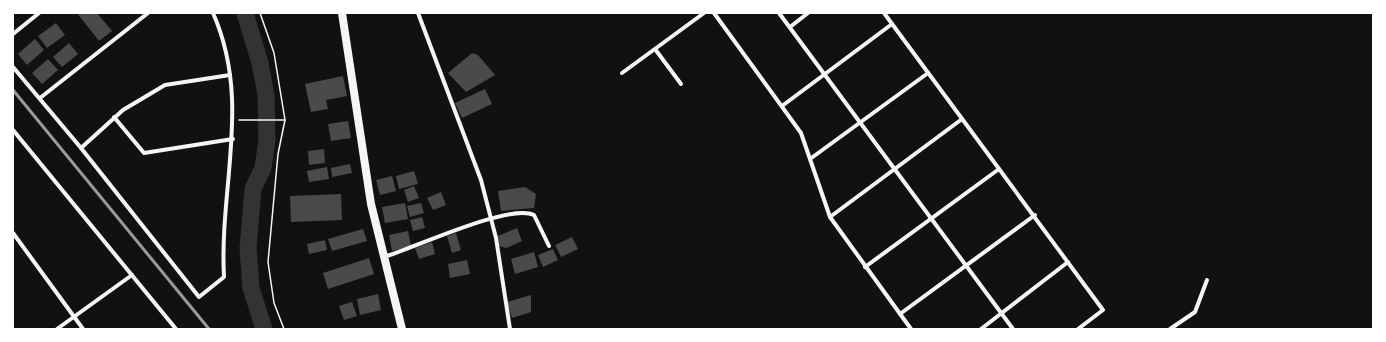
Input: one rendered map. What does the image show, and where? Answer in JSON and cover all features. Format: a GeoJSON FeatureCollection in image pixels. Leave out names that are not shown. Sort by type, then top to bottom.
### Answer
{"type":"FeatureCollection","features":[{"type":"Feature","properties":{"kind":"main road"},"geometry":{"type":"LineString","coordinates":[[342,13],[371,204],[402,329]]}},
{"type":"Feature","properties":{"kind":"street"},"geometry":{"type":"LineString","coordinates":[[13,34],[39,13]]}},
{"type":"Feature","properties":{"kind":"street"},"geometry":{"type":"LineString","coordinates":[[40,98],[148,13]]}},
{"type":"Feature","properties":{"kind":"street"},"geometry":{"type":"LineString","coordinates":[[13,67],[81,148],[199,297],[224,277],[223,242],[234,120],[228,57],[220,27],[213,13]]}},
{"type":"Feature","properties":{"kind":"street"},"geometry":{"type":"LineString","coordinates":[[418,13],[471,151],[492,218],[501,266],[510,329]]}},
{"type":"Feature","properties":{"kind":"street"},"geometry":{"type":"LineString","coordinates":[[622,73],[704,13]]}},
{"type":"Feature","properties":{"kind":"street"},"geometry":{"type":"LineString","coordinates":[[714,13],[801,133],[830,217],[911,329]]}},
{"type":"Feature","properties":{"kind":"street"},"geometry":{"type":"LineString","coordinates":[[779,13],[1013,329]]}},
{"type":"Feature","properties":{"kind":"street"},"geometry":{"type":"LineString","coordinates":[[790,28],[808,13]]}},
{"type":"Feature","properties":{"kind":"street"},"geometry":{"type":"LineString","coordinates":[[884,13],[1103,310],[1078,329]]}},
{"type":"Feature","properties":{"kind":"street"},"geometry":{"type":"LineString","coordinates":[[782,106],[892,24]]}},
{"type":"Feature","properties":{"kind":"street"},"geometry":{"type":"LineString","coordinates":[[655,49],[681,84]]}},
{"type":"Feature","properties":{"kind":"street"},"geometry":{"type":"LineString","coordinates":[[810,159],[928,73]]}},
{"type":"Feature","properties":{"kind":"street"},"geometry":{"type":"LineString","coordinates":[[81,148],[114,117],[165,86],[230,75]]}},
{"type":"Feature","properties":{"kind":"street"},"geometry":{"type":"LineString","coordinates":[[114,117],[144,154],[233,139]]}},
{"type":"Feature","properties":{"kind":"street"},"geometry":{"type":"LineString","coordinates":[[830,217],[962,119]]}},
{"type":"Feature","properties":{"kind":"street"},"geometry":{"type":"LineString","coordinates":[[13,130],[176,329]]}},
{"type":"Feature","properties":{"kind":"street"},"geometry":{"type":"LineString","coordinates":[[865,267],[999,169]]}},
{"type":"Feature","properties":{"kind":"street"},"geometry":{"type":"LineString","coordinates":[[383,257],[492,218],[530,213],[534,215],[549,246]]}},
{"type":"Feature","properties":{"kind":"street"},"geometry":{"type":"LineString","coordinates":[[900,314],[1034,215]]}},
{"type":"Feature","properties":{"kind":"street"},"geometry":{"type":"LineString","coordinates":[[13,233],[82,329]]}},
{"type":"Feature","properties":{"kind":"street"},"geometry":{"type":"LineString","coordinates":[[980,329],[1002,314],[1068,262]]}},
{"type":"Feature","properties":{"kind":"street"},"geometry":{"type":"LineString","coordinates":[[57,329],[132,275]]}},
{"type":"Feature","properties":{"kind":"street"},"geometry":{"type":"LineString","coordinates":[[1170,329],[1195,312],[1207,280]]}},
{"type":"Feature","properties":{"kind":"path"},"geometry":{"type":"LineString","coordinates":[[260,13],[274,53],[285,120],[278,154],[268,262],[274,302],[284,329]]}},
{"type":"Feature","properties":{"kind":"path"},"geometry":{"type":"LineString","coordinates":[[239,120],[285,120]]}},
{"type":"Feature","properties":{"kind":"building"},"geometry":{"type":"Polygon","coordinates":[[[77,13],[97,13],[112,31],[99,41],[77,13]]]}},
{"type":"Feature","properties":{"kind":"building"},"geometry":{"type":"Polygon","coordinates":[[[56,23],[65,35],[47,48],[38,36],[56,23]]]}},
{"type":"Feature","properties":{"kind":"building"},"geometry":{"type":"Polygon","coordinates":[[[35,39],[44,50],[27,65],[18,54],[35,39]]]}},
{"type":"Feature","properties":{"kind":"building"},"geometry":{"type":"Polygon","coordinates":[[[69,43],[78,54],[62,67],[53,57],[69,43]]]}},
{"type":"Feature","properties":{"kind":"building"},"geometry":{"type":"Polygon","coordinates":[[[472,53],[478,55],[495,75],[466,92],[448,73],[472,53]]]}},
{"type":"Feature","properties":{"kind":"building"},"geometry":{"type":"Polygon","coordinates":[[[48,59],[58,70],[42,84],[32,73],[48,59]]]}},
{"type":"Feature","properties":{"kind":"building"},"geometry":{"type":"Polygon","coordinates":[[[343,76],[347,96],[326,100],[328,109],[311,112],[305,84],[343,76]]]}},
{"type":"Feature","properties":{"kind":"building"},"geometry":{"type":"Polygon","coordinates":[[[485,89],[492,104],[462,118],[455,103],[485,89]]]}},
{"type":"Feature","properties":{"kind":"building"},"geometry":{"type":"Polygon","coordinates":[[[348,121],[351,138],[331,141],[328,124],[348,121]]]}},
{"type":"Feature","properties":{"kind":"building"},"geometry":{"type":"Polygon","coordinates":[[[324,149],[325,163],[309,165],[308,151],[324,149]]]}},
{"type":"Feature","properties":{"kind":"building"},"geometry":{"type":"Polygon","coordinates":[[[350,164],[352,173],[332,177],[331,168],[350,164]]]}},
{"type":"Feature","properties":{"kind":"building"},"geometry":{"type":"Polygon","coordinates":[[[327,167],[329,179],[309,182],[307,171],[327,167]]]}},
{"type":"Feature","properties":{"kind":"building"},"geometry":{"type":"Polygon","coordinates":[[[414,171],[418,184],[399,189],[396,176],[414,171]]]}},
{"type":"Feature","properties":{"kind":"building"},"geometry":{"type":"Polygon","coordinates":[[[392,176],[396,191],[380,195],[376,180],[392,176]]]}},
{"type":"Feature","properties":{"kind":"building"},"geometry":{"type":"Polygon","coordinates":[[[414,186],[419,198],[408,202],[404,190],[414,186]]]}},
{"type":"Feature","properties":{"kind":"building"},"geometry":{"type":"Polygon","coordinates":[[[525,187],[536,194],[534,208],[501,211],[498,191],[525,187]]]}},
{"type":"Feature","properties":{"kind":"building"},"geometry":{"type":"Polygon","coordinates":[[[441,192],[446,205],[433,210],[427,198],[441,192]]]}},
{"type":"Feature","properties":{"kind":"building"},"geometry":{"type":"Polygon","coordinates":[[[341,194],[342,220],[291,222],[290,196],[341,194]]]}},
{"type":"Feature","properties":{"kind":"building"},"geometry":{"type":"Polygon","coordinates":[[[405,203],[408,219],[385,223],[382,207],[405,203]]]}},
{"type":"Feature","properties":{"kind":"building"},"geometry":{"type":"Polygon","coordinates":[[[421,203],[424,213],[410,217],[407,206],[421,203]]]}},
{"type":"Feature","properties":{"kind":"building"},"geometry":{"type":"Polygon","coordinates":[[[422,217],[425,228],[413,231],[410,220],[422,217]]]}},
{"type":"Feature","properties":{"kind":"building"},"geometry":{"type":"Polygon","coordinates":[[[517,228],[522,241],[506,248],[499,246],[498,236],[517,228]]]}},
{"type":"Feature","properties":{"kind":"building"},"geometry":{"type":"Polygon","coordinates":[[[363,229],[367,241],[332,251],[328,239],[363,229]]]}},
{"type":"Feature","properties":{"kind":"building"},"geometry":{"type":"Polygon","coordinates":[[[408,231],[411,246],[392,251],[389,235],[408,231]]]}},
{"type":"Feature","properties":{"kind":"building"},"geometry":{"type":"Polygon","coordinates":[[[456,233],[461,250],[452,253],[447,236],[456,233]]]}},
{"type":"Feature","properties":{"kind":"building"},"geometry":{"type":"Polygon","coordinates":[[[572,237],[578,249],[561,257],[555,245],[572,237]]]}},
{"type":"Feature","properties":{"kind":"building"},"geometry":{"type":"Polygon","coordinates":[[[325,240],[327,250],[309,254],[307,244],[325,240]]]}},
{"type":"Feature","properties":{"kind":"building"},"geometry":{"type":"Polygon","coordinates":[[[432,242],[435,254],[419,259],[415,248],[432,242]]]}},
{"type":"Feature","properties":{"kind":"building"},"geometry":{"type":"Polygon","coordinates":[[[553,249],[558,260],[543,267],[538,255],[553,249]]]}},
{"type":"Feature","properties":{"kind":"building"},"geometry":{"type":"Polygon","coordinates":[[[534,252],[538,267],[515,274],[511,259],[534,252]]]}},
{"type":"Feature","properties":{"kind":"building"},"geometry":{"type":"Polygon","coordinates":[[[369,258],[374,274],[328,289],[323,273],[369,258]]]}},
{"type":"Feature","properties":{"kind":"building"},"geometry":{"type":"Polygon","coordinates":[[[467,260],[470,274],[450,278],[448,264],[467,260]]]}},
{"type":"Feature","properties":{"kind":"building"},"geometry":{"type":"Polygon","coordinates":[[[378,294],[381,310],[360,315],[357,299],[378,294]]]}},
{"type":"Feature","properties":{"kind":"building"},"geometry":{"type":"Polygon","coordinates":[[[531,295],[531,312],[512,318],[507,302],[531,295]]]}},
{"type":"Feature","properties":{"kind":"building"},"geometry":{"type":"Polygon","coordinates":[[[352,302],[357,316],[344,320],[339,306],[352,302]]]}},
{"type":"Feature","properties":{"kind":"waterway"},"geometry":{"type":"LineString","coordinates":[[245,13],[260,63],[266,95],[267,140],[263,168],[253,189],[248,248],[251,288],[264,329]]}},
{"type":"Feature","properties":{"kind":"railway"},"geometry":{"type":"LineString","coordinates":[[13,90],[209,329]]}}]}
